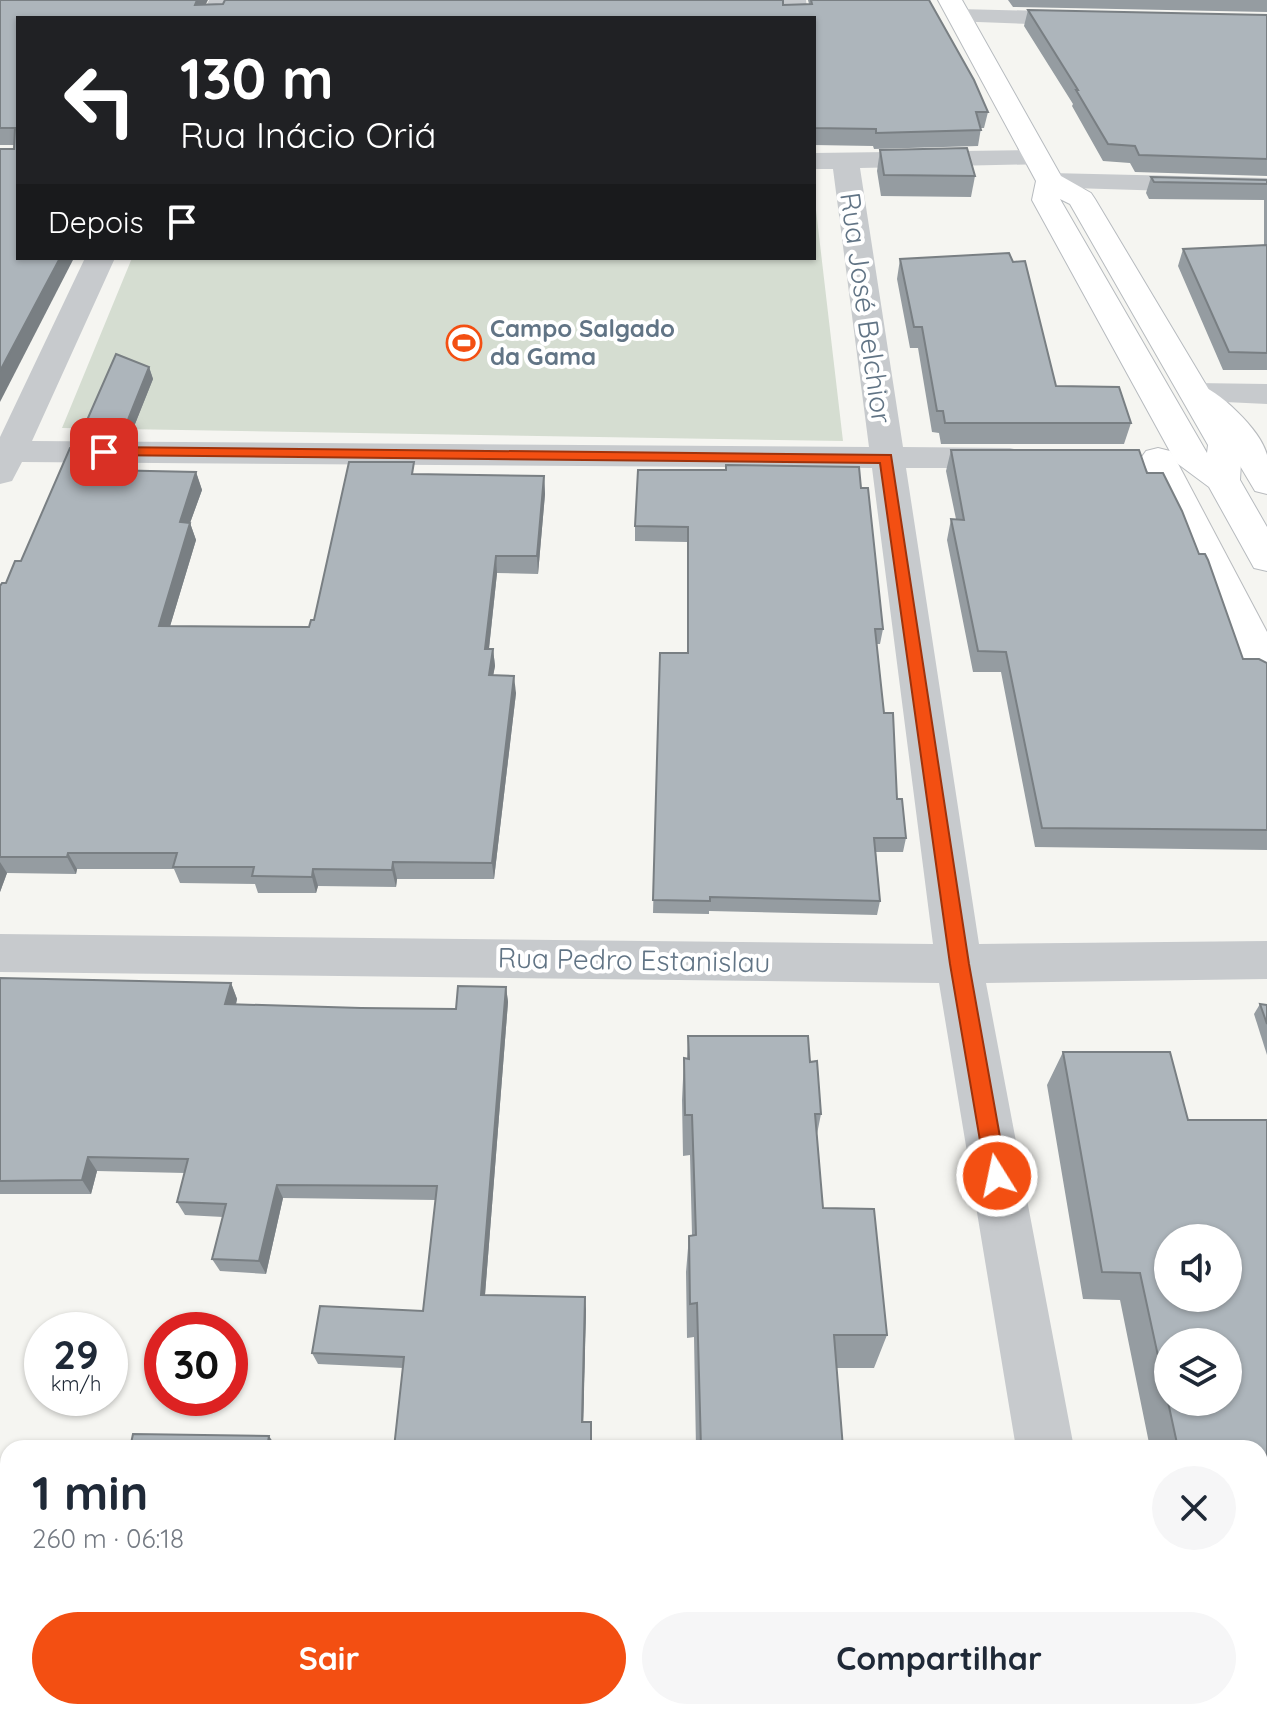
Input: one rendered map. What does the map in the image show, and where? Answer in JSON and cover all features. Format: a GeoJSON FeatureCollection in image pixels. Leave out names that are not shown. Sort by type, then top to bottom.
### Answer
{"type":"FeatureCollection","features":[{"type":"Feature","properties":{"kind":"main road"},"geometry":{"type":"LineString","coordinates":[[959,17],[1043,170],[1046,200],[1158,458],[1267,669]]}},
{"type":"Feature","properties":{"kind":"main road"},"geometry":{"type":"LineString","coordinates":[[1043,170],[1081,199],[1225,445],[1223,480],[1267,559]]}},
{"type":"Feature","properties":{"kind":"main road"},"geometry":{"type":"LineString","coordinates":[[1195,393],[1235,428],[1267,483]]}},
{"type":"Feature","properties":{"kind":"main road"},"geometry":{"type":"LineString","coordinates":[[1158,458],[1223,480]]}},
{"type":"Feature","properties":{"kind":"street"},"geometry":{"type":"LineString","coordinates":[[959,17],[1105,27]]}},
{"type":"Feature","properties":{"kind":"street"},"geometry":{"type":"LineString","coordinates":[[823,158],[1267,186]]}},
{"type":"Feature","properties":{"kind":"street","name":"Rua José Belchior"},"geometry":{"type":"LineString","coordinates":[[823,158],[886,458],[959,964],[1044,1440]]}},
{"type":"Feature","properties":{"kind":"street"},"geometry":{"type":"LineString","coordinates":[[99,260],[3,458],[1048,458]]}},
{"type":"Feature","properties":{"kind":"street"},"geometry":{"type":"LineString","coordinates":[[1195,393],[1267,394]]}},
{"type":"Feature","properties":{"kind":"street","name":"Rua Pedro Estanislau"},"geometry":{"type":"LineString","coordinates":[[0,953],[959,964],[1267,960]]}},
{"type":"Feature","properties":{"kind":"shaded area","name":"Campo Salgado da Gama"},"geometry":{"type":"Polygon","coordinates":[[[816,210],[843,441],[62,428],[131,260],[816,260],[816,210]]]}},
{"type":"Feature","properties":{"kind":"building"},"geometry":{"type":"Polygon","coordinates":[[[0,0],[197,0],[195,5],[223,4],[225,0],[783,0],[783,5],[812,4],[811,0],[929,0],[974,80],[988,112],[976,112],[981,130],[876,133],[876,129],[816,128],[816,16],[16,16],[16,260],[59,260],[0,371],[0,149],[14,149],[15,128],[0,128],[0,0]]]}},
{"type":"Feature","properties":{"kind":"building"},"geometry":{"type":"Polygon","coordinates":[[[1028,10],[1267,15],[1267,159],[1139,155],[1135,146],[1108,144],[1028,10]]]}},
{"type":"Feature","properties":{"kind":"building"},"geometry":{"type":"Polygon","coordinates":[[[967,148],[975,176],[884,175],[880,150],[967,148]]]}},
{"type":"Feature","properties":{"kind":"building"},"geometry":{"type":"Polygon","coordinates":[[[1151,177],[1267,180],[1267,184],[1154,182],[1151,177]]]}},
{"type":"Feature","properties":{"kind":"building"},"geometry":{"type":"Polygon","coordinates":[[[1267,245],[1267,353],[1229,352],[1183,249],[1267,245]]]}},
{"type":"Feature","properties":{"kind":"building"},"geometry":{"type":"Polygon","coordinates":[[[1009,253],[1013,262],[1025,261],[1056,386],[1119,387],[1131,423],[945,423],[943,411],[937,411],[922,327],[914,327],[900,259],[1009,253]]]}},
{"type":"Feature","properties":{"kind":"building"},"geometry":{"type":"Polygon","coordinates":[[[116,354],[149,367],[125,427],[84,427],[116,354]]]}},
{"type":"Feature","properties":{"kind":"building"},"geometry":{"type":"Polygon","coordinates":[[[70,448],[113,448],[104,470],[196,472],[180,522],[190,523],[159,626],[309,627],[311,620],[314,620],[349,462],[414,462],[412,474],[544,476],[537,556],[496,556],[485,649],[493,649],[489,675],[514,676],[492,863],[393,862],[392,870],[313,869],[312,877],[252,876],[254,867],[173,867],[177,853],[68,853],[67,857],[0,857],[0,586],[6,583],[15,561],[21,561],[70,448]]]}},
{"type":"Feature","properties":{"kind":"building"},"geometry":{"type":"Polygon","coordinates":[[[951,450],[1139,450],[1147,473],[1163,473],[1199,554],[1205,554],[1208,560],[1243,659],[1259,659],[1267,663],[1267,830],[1042,828],[1006,652],[978,651],[951,519],[964,520],[951,450]]]}},
{"type":"Feature","properties":{"kind":"building"},"geometry":{"type":"Polygon","coordinates":[[[726,465],[859,467],[861,488],[868,488],[883,629],[875,629],[884,713],[893,713],[897,799],[902,799],[906,838],[874,838],[880,901],[710,897],[710,901],[653,900],[660,653],[688,653],[688,527],[635,526],[638,470],[726,470],[726,465]]]}},
{"type":"Feature","properties":{"kind":"building"},"geometry":{"type":"Polygon","coordinates":[[[0,978],[231,983],[225,1004],[361,1008],[456,1009],[458,986],[506,987],[481,1295],[585,1297],[582,1422],[591,1422],[591,1440],[395,1440],[404,1357],[312,1353],[320,1306],[423,1311],[437,1186],[277,1185],[259,1261],[212,1259],[226,1204],[177,1202],[188,1159],[88,1157],[82,1180],[0,1181],[0,978]]]}},
{"type":"Feature","properties":{"kind":"building"},"geometry":{"type":"Polygon","coordinates":[[[1260,1004],[1267,1005],[1267,1024],[1260,1004]]]}},
{"type":"Feature","properties":{"kind":"building"},"geometry":{"type":"Polygon","coordinates":[[[688,1036],[808,1036],[810,1062],[817,1061],[821,1114],[815,1114],[823,1208],[874,1209],[887,1335],[834,1335],[842,1440],[701,1440],[697,1303],[690,1304],[689,1236],[696,1235],[692,1115],[685,1115],[684,1058],[689,1059],[688,1036]]]}},
{"type":"Feature","properties":{"kind":"building"},"geometry":{"type":"Polygon","coordinates":[[[1063,1052],[1170,1052],[1188,1120],[1267,1120],[1267,1440],[1176,1440],[1171,1416],[1242,1416],[1242,1328],[1154,1328],[1154,1338],[1140,1273],[1102,1272],[1063,1052]]]}},
{"type":"Feature","properties":{"kind":"building"},"geometry":{"type":"Polygon","coordinates":[[[133,1434],[269,1436],[268,1440],[132,1440],[133,1434]]]}},
{"type":"Feature","properties":{"kind":"place","name":"Campo Salgado da Gama"},"geometry":{"type":"Point","coordinates":[464,343]}},
{"type":"Feature","properties":{"kind":"route"},"geometry":{"type":"LineString","coordinates":[[104,452],[886,458],[959,964],[997,1176]]}}]}
